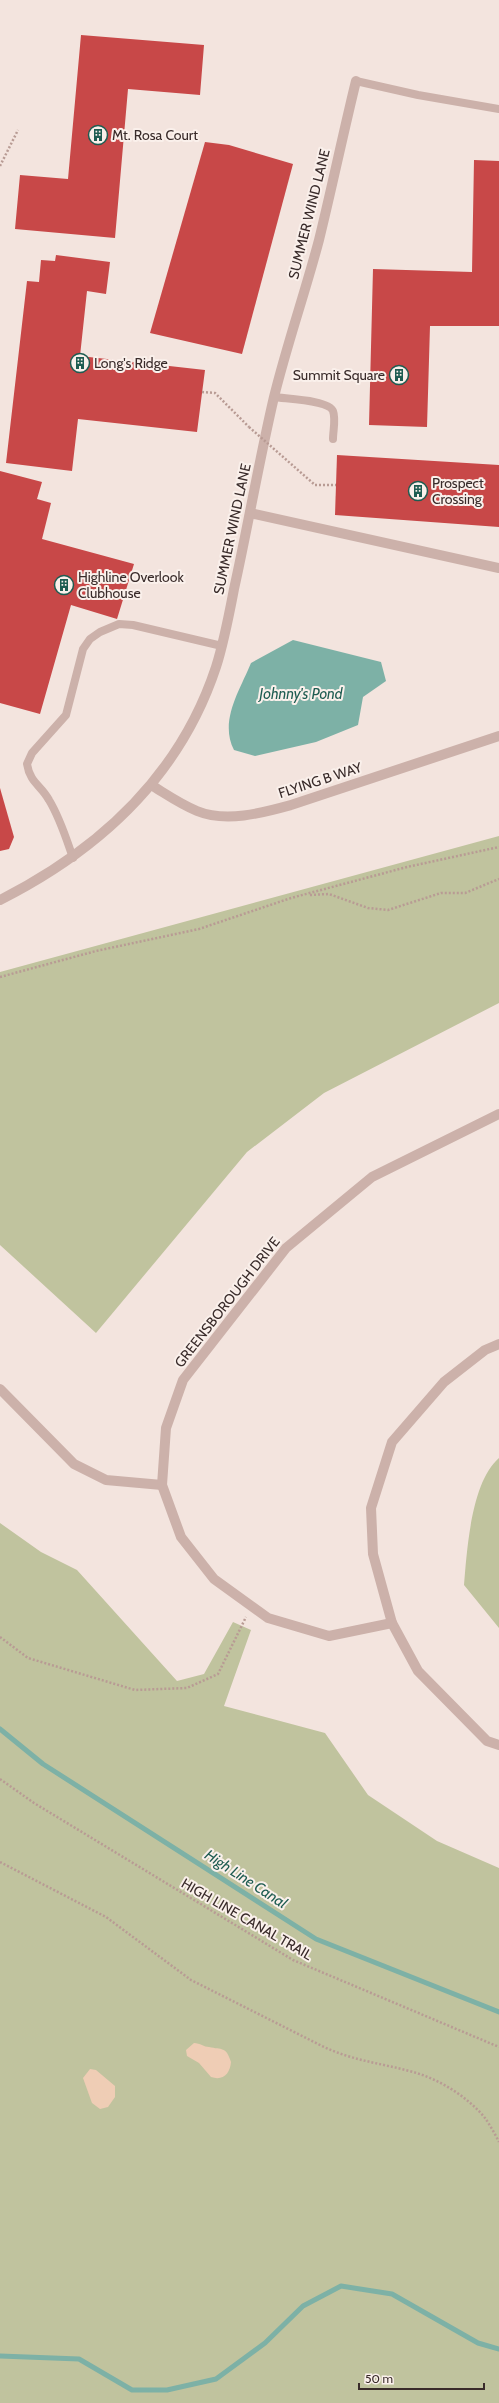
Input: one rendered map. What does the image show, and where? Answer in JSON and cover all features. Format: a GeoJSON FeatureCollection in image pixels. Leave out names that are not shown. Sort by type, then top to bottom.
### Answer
{"type":"FeatureCollection","features":[{"type":"Feature","properties":{"kind":"street","name":"SUMMER WIND LANE"},"geometry":{"type":"LineString","coordinates":[[0,900],[33,883],[73,858],[103,835],[151,785],[182,741],[204,700],[222,646],[274,397],[319,239],[356,81]]}},
{"type":"Feature","properties":{"kind":"street"},"geometry":{"type":"LineString","coordinates":[[250,513],[499,568]]}},
{"type":"Feature","properties":{"kind":"street","name":"FLYING B WAY"},"geometry":{"type":"LineString","coordinates":[[151,785],[181,804],[198,812],[230,816],[259,814],[291,805],[499,736]]}},
{"type":"Feature","properties":{"kind":"street","name":"GREENSBOROUGH DRIVE"},"geometry":{"type":"LineString","coordinates":[[392,1623],[329,1636],[268,1618],[214,1579],[182,1536],[162,1485],[166,1428],[183,1380],[286,1248],[372,1177],[499,1114]]}},
{"type":"Feature","properties":{"kind":"street"},"geometry":{"type":"LineString","coordinates":[[499,1344],[485,1350],[444,1382],[392,1442],[371,1508],[373,1554],[392,1623],[418,1671],[487,1741],[499,1745]]}},
{"type":"Feature","properties":{"kind":"street"},"geometry":{"type":"LineString","coordinates":[[0,1389],[74,1464],[106,1480],[162,1485]]}},
{"type":"Feature","properties":{"kind":"lane"},"geometry":{"type":"LineString","coordinates":[[356,81],[418,95],[499,110]]}},
{"type":"Feature","properties":{"kind":"lane"},"geometry":{"type":"LineString","coordinates":[[274,397],[321,403],[329,406],[333,411],[333,439]]}},
{"type":"Feature","properties":{"kind":"lane"},"geometry":{"type":"LineString","coordinates":[[73,858],[56,813],[48,798],[33,782],[27,764],[32,753],[66,715],[83,649],[90,639],[100,632],[119,624],[152,627],[174,636],[222,646]]}},
{"type":"Feature","properties":{"kind":"path"},"geometry":{"type":"LineString","coordinates":[[0,166],[18,130]]}},
{"type":"Feature","properties":{"kind":"path"},"geometry":{"type":"LineString","coordinates":[[202,392],[215,393],[315,485],[336,485]]}},
{"type":"Feature","properties":{"kind":"path"},"geometry":{"type":"LineString","coordinates":[[0,977],[96,951],[199,929],[304,895],[407,867],[499,846]]}},
{"type":"Feature","properties":{"kind":"path"},"geometry":{"type":"LineString","coordinates":[[304,895],[329,894],[368,908],[388,910],[441,893],[465,893],[499,879]]}},
{"type":"Feature","properties":{"kind":"path"},"geometry":{"type":"LineString","coordinates":[[0,1637],[28,1658],[135,1690],[187,1688],[218,1674],[251,1606]]}},
{"type":"Feature","properties":{"kind":"path","name":"HIGH LINE CANAL TRAIL"},"geometry":{"type":"LineString","coordinates":[[0,1779],[34,1803],[293,1960],[499,2047]]}},
{"type":"Feature","properties":{"kind":"path"},"geometry":{"type":"LineString","coordinates":[[0,1862],[106,1917],[191,1980],[315,2043],[344,2056],[414,2072],[437,2082],[463,2098],[485,2118],[499,2142]]}},
{"type":"Feature","properties":{"kind":"green space"},"geometry":{"type":"Polygon","coordinates":[[[499,836],[499,1003],[324,1093],[247,1152],[96,1333],[0,1245],[0,972],[499,836]]]}},
{"type":"Feature","properties":{"kind":"green space"},"geometry":{"type":"Polygon","coordinates":[[[499,1458],[499,1628],[464,1585],[469,1536],[476,1500],[482,1483],[490,1469],[499,1458]]]}},
{"type":"Feature","properties":{"kind":"green space"},"geometry":{"type":"Polygon","coordinates":[[[0,1523],[41,1552],[77,1570],[177,1681],[204,1674],[233,1622],[251,1630],[224,1706],[325,1733],[368,1795],[437,1841],[499,1868],[499,2403],[0,2403],[0,1523]]]}},
{"type":"Feature","properties":{"kind":"sand"},"geometry":{"type":"Polygon","coordinates":[[[194,2043],[220,2049],[227,2053],[231,2062],[229,2070],[225,2076],[219,2078],[211,2077],[199,2063],[187,2056],[186,2050],[194,2043]]]}},
{"type":"Feature","properties":{"kind":"sand"},"geometry":{"type":"Polygon","coordinates":[[[90,2069],[96,2070],[115,2086],[115,2097],[108,2107],[100,2109],[92,2103],[83,2078],[90,2069]]]}},
{"type":"Feature","properties":{"kind":"water","name":"Johnny's Pond"},"geometry":{"type":"Polygon","coordinates":[[[293,640],[381,662],[386,681],[363,697],[358,725],[316,742],[255,756],[234,750],[230,739],[230,717],[237,695],[251,663],[293,640]]]}},
{"type":"Feature","properties":{"kind":"building","name":"Mt. Rosa Court"},"geometry":{"type":"Polygon","coordinates":[[[81,35],[204,45],[200,95],[128,89],[115,238],[15,229],[20,175],[68,179],[81,35]]]}},
{"type":"Feature","properties":{"kind":"building"},"geometry":{"type":"Polygon","coordinates":[[[205,142],[229,145],[293,164],[242,354],[150,333],[205,142]]]}},
{"type":"Feature","properties":{"kind":"building","name":"Summit Square"},"geometry":{"type":"Polygon","coordinates":[[[474,160],[499,161],[499,326],[430,326],[427,427],[369,425],[373,269],[472,272],[474,160]]]}},
{"type":"Feature","properties":{"kind":"building","name":"Long's Ridge"},"geometry":{"type":"Polygon","coordinates":[[[56,255],[110,262],[106,294],[87,291],[80,356],[205,370],[197,432],[78,419],[72,471],[6,463],[27,281],[39,282],[41,260],[55,261],[56,255]]]}},
{"type":"Feature","properties":{"kind":"building","name":"Prospect Crossing"},"geometry":{"type":"Polygon","coordinates":[[[337,455],[499,465],[499,527],[335,515],[337,455]]]}},
{"type":"Feature","properties":{"kind":"building","name":"Highline Overlook Clubhouse"},"geometry":{"type":"Polygon","coordinates":[[[0,471],[42,482],[37,499],[51,503],[42,539],[134,564],[117,619],[71,605],[40,714],[0,703],[0,471]]]}},
{"type":"Feature","properties":{"kind":"building"},"geometry":{"type":"Polygon","coordinates":[[[0,788],[14,837],[9,849],[0,851],[0,788]]]}},
{"type":"Feature","properties":{"kind":"waterway","name":"High Line Canal"},"geometry":{"type":"LineString","coordinates":[[0,1729],[43,1764],[316,1939],[499,2012]]}},
{"type":"Feature","properties":{"kind":"waterway"},"geometry":{"type":"LineString","coordinates":[[0,2356],[79,2359],[132,2390],[167,2390],[216,2379],[265,2343],[303,2306],[341,2286],[392,2294],[478,2343],[499,2349]]}},
{"type":"Feature","properties":{"kind":"place","name":"Mt. Rosa Court"},"geometry":{"type":"Point","coordinates":[98,135]}},
{"type":"Feature","properties":{"kind":"place","name":"Long's Ridge"},"geometry":{"type":"Point","coordinates":[80,363]}},
{"type":"Feature","properties":{"kind":"place","name":"Summit Square"},"geometry":{"type":"Point","coordinates":[399,375]}},
{"type":"Feature","properties":{"kind":"place","name":"Prospect Crossing"},"geometry":{"type":"Point","coordinates":[418,491]}},
{"type":"Feature","properties":{"kind":"place","name":"Highline Overlook Clubhouse"},"geometry":{"type":"Point","coordinates":[64,585]}}]}
